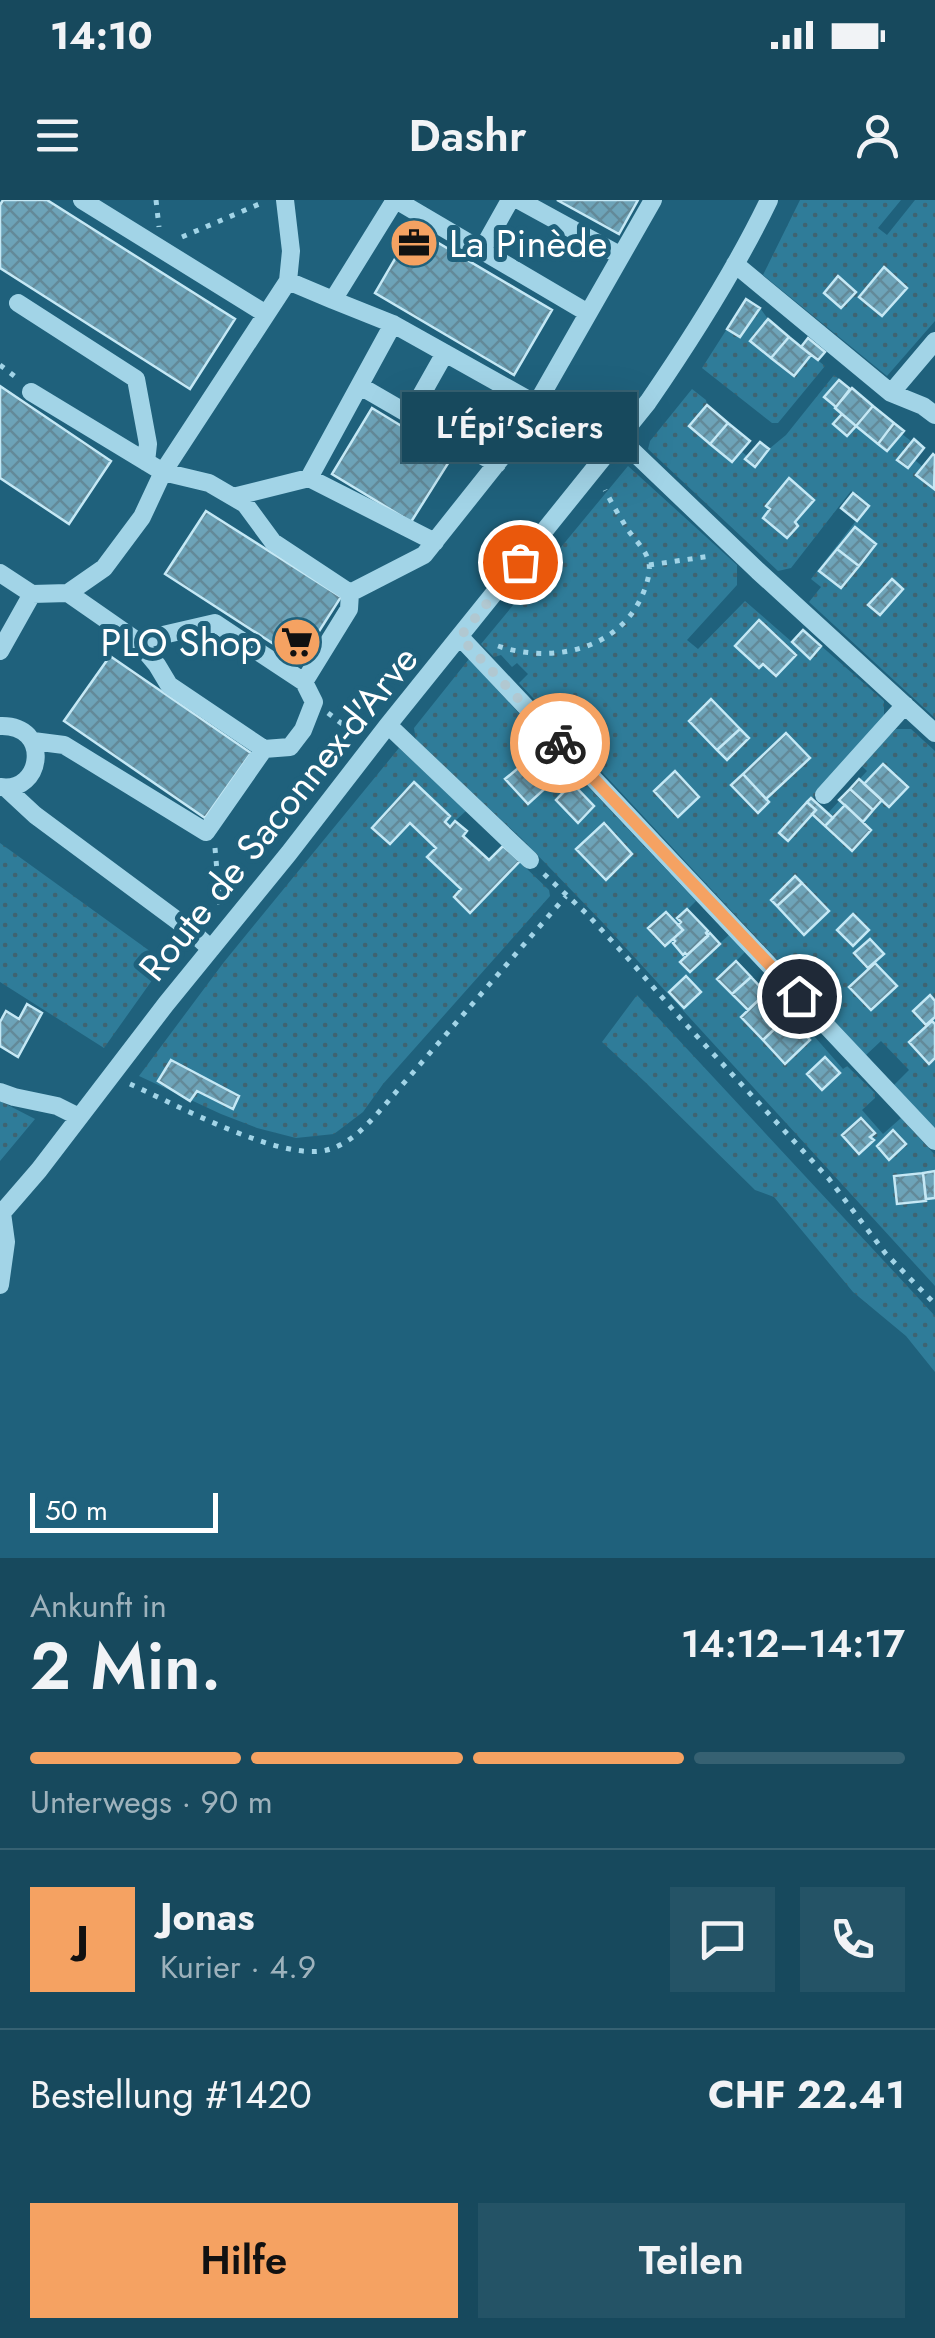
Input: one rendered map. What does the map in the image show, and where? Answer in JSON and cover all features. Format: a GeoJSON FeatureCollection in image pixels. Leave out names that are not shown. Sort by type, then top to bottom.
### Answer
{"type":"FeatureCollection","features":[{"type":"Feature","properties":{"kind":"street"},"geometry":{"type":"LineString","coordinates":[[82,200],[266,314]]}},
{"type":"Feature","properties":{"kind":"street"},"geometry":{"type":"LineString","coordinates":[[0,573],[32,594],[68,593],[104,568],[142,517],[163,472],[288,281],[292,251],[285,200]]}},
{"type":"Feature","properties":{"kind":"street"},"geometry":{"type":"LineString","coordinates":[[333,300],[396,200],[588,313]]}},
{"type":"Feature","properties":{"kind":"street"},"geometry":{"type":"LineString","coordinates":[[482,250],[510,200]]}},
{"type":"Feature","properties":{"kind":"street"},"geometry":{"type":"LineString","coordinates":[[519,200],[621,256]]}},
{"type":"Feature","properties":{"kind":"street"},"geometry":{"type":"LineString","coordinates":[[350,593],[424,555],[517,438],[653,200]]}},
{"type":"Feature","properties":{"kind":"street","name":"Route de Saconnex-d'Arve"},"geometry":{"type":"LineString","coordinates":[[1,1214],[619,438],[673,365],[735,264],[768,200]]}},
{"type":"Feature","properties":{"kind":"street"},"geometry":{"type":"LineString","coordinates":[[735,264],[890,393],[923,406],[935,416]]}},
{"type":"Feature","properties":{"kind":"street"},"geometry":{"type":"LineString","coordinates":[[288,281],[393,324],[536,404]]}},
{"type":"Feature","properties":{"kind":"street"},"geometry":{"type":"LineString","coordinates":[[18,302],[136,379],[148,444],[146,462]]}},
{"type":"Feature","properties":{"kind":"street"},"geometry":{"type":"LineString","coordinates":[[309,478],[393,324]]}},
{"type":"Feature","properties":{"kind":"street"},"geometry":{"type":"LineString","coordinates":[[890,393],[935,341]]}},
{"type":"Feature","properties":{"kind":"street"},"geometry":{"type":"LineString","coordinates":[[410,416],[445,353]]}},
{"type":"Feature","properties":{"kind":"street"},"geometry":{"type":"LineString","coordinates":[[360,386],[496,464]]}},
{"type":"Feature","properties":{"kind":"street"},"geometry":{"type":"LineString","coordinates":[[31,392],[163,472],[209,483],[245,504],[274,542],[350,593]]}},
{"type":"Feature","properties":{"kind":"street"},"geometry":{"type":"LineString","coordinates":[[619,438],[935,732]]}},
{"type":"Feature","properties":{"kind":"street"},"geometry":{"type":"LineString","coordinates":[[233,497],[309,478],[435,542]]}},
{"type":"Feature","properties":{"kind":"street"},"geometry":{"type":"LineString","coordinates":[[68,593],[137,642],[169,686],[264,749],[290,747],[304,730],[314,702],[304,682],[214,622],[137,642]]}},
{"type":"Feature","properties":{"kind":"street"},"geometry":{"type":"LineString","coordinates":[[304,682],[349,609],[350,593]]}},
{"type":"Feature","properties":{"kind":"street"},"geometry":{"type":"LineString","coordinates":[[0,651],[32,594]]}},
{"type":"Feature","properties":{"kind":"street"},"geometry":{"type":"LineString","coordinates":[[460,637],[935,1141]]}},
{"type":"Feature","properties":{"kind":"street"},"geometry":{"type":"LineString","coordinates":[[824,795],[905,705]]}},
{"type":"Feature","properties":{"kind":"street"},"geometry":{"type":"LineString","coordinates":[[388,725],[530,860]]}},
{"type":"Feature","properties":{"kind":"street"},"geometry":{"type":"LineString","coordinates":[[0,726],[26,732],[37,754],[24,784],[4,788]]}},
{"type":"Feature","properties":{"kind":"street"},"geometry":{"type":"LineString","coordinates":[[33,741],[64,746],[206,832],[264,749]]}},
{"type":"Feature","properties":{"kind":"street"},"geometry":{"type":"LineString","coordinates":[[4,788],[190,930],[217,942]]}},
{"type":"Feature","properties":{"kind":"street"},"geometry":{"type":"LineString","coordinates":[[0,1092],[57,1106],[79,1116]]}},
{"type":"Feature","properties":{"kind":"street"},"geometry":{"type":"LineString","coordinates":[[0,1285],[6,1242],[1,1214]]}},
{"type":"Feature","properties":{"kind":"path"},"geometry":{"type":"LineString","coordinates":[[158,247],[267,200]]}},
{"type":"Feature","properties":{"kind":"path"},"geometry":{"type":"LineString","coordinates":[[492,642],[519,652],[563,653],[594,643],[621,626],[633,611],[649,565],[605,490]]}},
{"type":"Feature","properties":{"kind":"path"},"geometry":{"type":"LineString","coordinates":[[649,565],[701,559],[732,546]]}},
{"type":"Feature","properties":{"kind":"path"},"geometry":{"type":"LineString","coordinates":[[314,702],[371,747]]}},
{"type":"Feature","properties":{"kind":"path"},"geometry":{"type":"LineString","coordinates":[[206,832],[214,842],[217,942]]}},
{"type":"Feature","properties":{"kind":"path"},"geometry":{"type":"LineString","coordinates":[[530,860],[587,914],[828,1179],[886,1254],[935,1304]]}},
{"type":"Feature","properties":{"kind":"path"},"geometry":{"type":"LineString","coordinates":[[111,1076],[268,1144],[308,1152],[338,1146],[378,1114],[566,896]]}},
{"type":"Feature","properties":{"kind":"shaded area"},"geometry":{"type":"Polygon","coordinates":[[[800,200],[901,200],[878,228],[887,235],[915,200],[935,200],[935,321],[887,376],[763,275],[800,200]]]}},
{"type":"Feature","properties":{"kind":"shaded area"},"geometry":{"type":"Polygon","coordinates":[[[746,299],[768,319],[750,341],[794,376],[811,355],[825,366],[778,423],[772,423],[702,368],[746,299]]]}},
{"type":"Feature","properties":{"kind":"shaded area"},"geometry":{"type":"Polygon","coordinates":[[[834,375],[904,431],[902,434],[911,441],[903,450],[923,467],[916,475],[935,491],[935,718],[809,602],[821,587],[811,579],[869,504],[851,491],[791,568],[778,571],[648,449],[650,441],[692,389],[707,405],[689,427],[732,462],[741,451],[755,467],[834,375]]]}},
{"type":"Feature","properties":{"kind":"shaded area"},"geometry":{"type":"Polygon","coordinates":[[[628,466],[737,565],[737,585],[687,640],[698,649],[745,601],[792,642],[803,630],[884,701],[884,717],[812,799],[829,812],[867,771],[861,765],[896,729],[911,729],[935,751],[935,1130],[893,1086],[909,1070],[881,1041],[866,1055],[519,683],[528,674],[517,663],[512,667],[501,655],[494,657],[481,644],[628,466]]]}},
{"type":"Feature","properties":{"kind":"shaded area"},"geometry":{"type":"Polygon","coordinates":[[[469,659],[536,732],[531,747],[540,757],[549,750],[578,776],[696,901],[688,909],[719,944],[730,934],[746,951],[736,961],[810,1039],[814,1036],[843,1069],[847,1066],[875,1093],[875,1098],[862,1110],[883,1134],[901,1118],[935,1155],[935,1286],[604,924],[521,838],[416,741],[414,728],[469,659]]]}},
{"type":"Feature","properties":{"kind":"shaded area"},"geometry":{"type":"Polygon","coordinates":[[[399,748],[466,811],[456,820],[467,831],[464,837],[489,859],[503,846],[549,890],[550,896],[383,1084],[363,1112],[334,1134],[296,1138],[257,1128],[139,1076],[224,962],[399,748]]]}},
{"type":"Feature","properties":{"kind":"shaded area"},"geometry":{"type":"Polygon","coordinates":[[[0,843],[165,962],[104,1048],[0,982],[0,843]]]}},
{"type":"Feature","properties":{"kind":"shaded area"},"geometry":{"type":"Polygon","coordinates":[[[637,995],[935,1316],[935,1372],[906,1336],[853,1292],[774,1197],[755,1190],[602,1042],[637,995]]]}},
{"type":"Feature","properties":{"kind":"shaded area"},"geometry":{"type":"Polygon","coordinates":[[[0,1101],[35,1119],[0,1161],[0,1101]]]}},
{"type":"Feature","properties":{"kind":"building"},"geometry":{"type":"Polygon","coordinates":[[[3,200],[47,200],[235,319],[190,389],[0,268],[3,200]]]}},
{"type":"Feature","properties":{"kind":"building"},"geometry":{"type":"Polygon","coordinates":[[[557,200],[638,200],[619,234],[557,200]]]}},
{"type":"Feature","properties":{"kind":"building"},"geometry":{"type":"Polygon","coordinates":[[[413,228],[552,310],[514,375],[375,293],[413,228]]]}},
{"type":"Feature","properties":{"kind":"building"},"geometry":{"type":"Polygon","coordinates":[[[884,267],[907,288],[882,316],[859,297],[884,267]]]}},
{"type":"Feature","properties":{"kind":"building"},"geometry":{"type":"Polygon","coordinates":[[[838,276],[856,292],[841,308],[824,293],[838,276]]]}},
{"type":"Feature","properties":{"kind":"building"},"geometry":{"type":"Polygon","coordinates":[[[746,299],[760,308],[740,337],[727,329],[746,299]]]}},
{"type":"Feature","properties":{"kind":"building"},"geometry":{"type":"Polygon","coordinates":[[[768,319],[789,337],[771,358],[750,341],[768,319]]]}},
{"type":"Feature","properties":{"kind":"building"},"geometry":{"type":"Polygon","coordinates":[[[789,337],[811,355],[794,376],[771,358],[789,337]]]}},
{"type":"Feature","properties":{"kind":"building"},"geometry":{"type":"Polygon","coordinates":[[[808,338],[825,352],[818,360],[801,347],[808,338]]]}},
{"type":"Feature","properties":{"kind":"building"},"geometry":{"type":"Polygon","coordinates":[[[839,380],[850,389],[836,407],[824,397],[839,380]]]}},
{"type":"Feature","properties":{"kind":"building"},"geometry":{"type":"Polygon","coordinates":[[[0,386],[111,461],[69,524],[0,478],[0,386]]]}},
{"type":"Feature","properties":{"kind":"building"},"geometry":{"type":"Polygon","coordinates":[[[852,388],[873,406],[856,426],[835,408],[852,388]]]}},
{"type":"Feature","properties":{"kind":"building"},"geometry":{"type":"Polygon","coordinates":[[[707,405],[728,423],[710,444],[689,426],[707,405]]]}},
{"type":"Feature","properties":{"kind":"building"},"geometry":{"type":"Polygon","coordinates":[[[873,406],[894,423],[878,444],[856,426],[873,406]]]}},
{"type":"Feature","properties":{"kind":"building"},"geometry":{"type":"Polygon","coordinates":[[[372,408],[452,457],[411,522],[332,474],[372,408]]]}},
{"type":"Feature","properties":{"kind":"building"},"geometry":{"type":"Polygon","coordinates":[[[842,414],[856,426],[847,436],[833,424],[842,414]]]}},
{"type":"Feature","properties":{"kind":"building"},"geometry":{"type":"Polygon","coordinates":[[[728,423],[750,441],[732,462],[710,444],[728,423]]]}},
{"type":"Feature","properties":{"kind":"building"},"geometry":{"type":"Polygon","coordinates":[[[894,423],[904,431],[887,451],[878,444],[894,423]]]}},
{"type":"Feature","properties":{"kind":"building"},"geometry":{"type":"Polygon","coordinates":[[[914,439],[924,448],[908,468],[897,460],[914,439]]]}},
{"type":"Feature","properties":{"kind":"building"},"geometry":{"type":"Polygon","coordinates":[[[760,442],[769,449],[755,467],[745,459],[760,442]]]}},
{"type":"Feature","properties":{"kind":"building"},"geometry":{"type":"Polygon","coordinates":[[[935,456],[934,489],[916,475],[935,456]]]}},
{"type":"Feature","properties":{"kind":"building"},"geometry":{"type":"Polygon","coordinates":[[[789,478],[814,500],[787,538],[763,518],[770,509],[766,506],[789,478]]]}},
{"type":"Feature","properties":{"kind":"building"},"geometry":{"type":"Polygon","coordinates":[[[853,493],[869,506],[857,521],[841,508],[853,493]]]}},
{"type":"Feature","properties":{"kind":"building"},"geometry":{"type":"Polygon","coordinates":[[[206,511],[341,597],[300,661],[165,574],[206,511]]]}},
{"type":"Feature","properties":{"kind":"building"},"geometry":{"type":"Polygon","coordinates":[[[855,527],[876,544],[859,566],[837,549],[855,527]]]}},
{"type":"Feature","properties":{"kind":"building"},"geometry":{"type":"Polygon","coordinates":[[[837,549],[859,566],[841,588],[819,571],[837,549]]]}},
{"type":"Feature","properties":{"kind":"building"},"geometry":{"type":"Polygon","coordinates":[[[892,579],[903,589],[880,615],[868,605],[892,579]]]}},
{"type":"Feature","properties":{"kind":"building"},"geometry":{"type":"Polygon","coordinates":[[[759,620],[796,655],[776,676],[763,664],[759,668],[735,646],[759,620]]]}},
{"type":"Feature","properties":{"kind":"building"},"geometry":{"type":"Polygon","coordinates":[[[803,630],[821,646],[810,659],[792,642],[803,630]]]}},
{"type":"Feature","properties":{"kind":"building"},"geometry":{"type":"Polygon","coordinates":[[[110,656],[251,753],[205,818],[64,721],[110,656]]]}},
{"type":"Feature","properties":{"kind":"building"},"geometry":{"type":"Polygon","coordinates":[[[711,699],[740,729],[717,750],[689,721],[711,699]]]}},
{"type":"Feature","properties":{"kind":"building"},"geometry":{"type":"Polygon","coordinates":[[[740,729],[749,738],[727,760],[717,750],[740,729]]]}},
{"type":"Feature","properties":{"kind":"building"},"geometry":{"type":"Polygon","coordinates":[[[786,733],[810,758],[766,799],[743,774],[786,733]]]}},
{"type":"Feature","properties":{"kind":"building"},"geometry":{"type":"Polygon","coordinates":[[[549,750],[574,775],[565,784],[540,758],[549,750]]]}},
{"type":"Feature","properties":{"kind":"building"},"geometry":{"type":"Polygon","coordinates":[[[883,764],[908,787],[889,807],[864,784],[883,764]]]}},
{"type":"Feature","properties":{"kind":"building"},"geometry":{"type":"Polygon","coordinates":[[[522,765],[530,774],[537,769],[551,783],[528,804],[505,779],[522,765]]]}},
{"type":"Feature","properties":{"kind":"building"},"geometry":{"type":"Polygon","coordinates":[[[675,771],[699,797],[678,817],[654,791],[675,771]]]}},
{"type":"Feature","properties":{"kind":"building"},"geometry":{"type":"Polygon","coordinates":[[[743,774],[769,802],[758,813],[731,785],[743,774]]]}},
{"type":"Feature","properties":{"kind":"building"},"geometry":{"type":"Polygon","coordinates":[[[859,779],[882,800],[873,810],[850,789],[859,779]]]}},
{"type":"Feature","properties":{"kind":"building"},"geometry":{"type":"Polygon","coordinates":[[[414,782],[450,816],[445,822],[450,827],[455,821],[467,831],[463,836],[489,860],[503,846],[520,861],[470,913],[454,897],[461,889],[427,857],[436,848],[410,823],[390,844],[372,828],[414,782]]]}},
{"type":"Feature","properties":{"kind":"building"},"geometry":{"type":"Polygon","coordinates":[[[572,783],[594,806],[578,823],[556,800],[572,783]]]}},
{"type":"Feature","properties":{"kind":"building"},"geometry":{"type":"Polygon","coordinates":[[[850,789],[873,810],[863,822],[839,800],[850,789]]]}},
{"type":"Feature","properties":{"kind":"building"},"geometry":{"type":"Polygon","coordinates":[[[811,798],[833,818],[825,826],[812,814],[816,810],[807,802],[811,798]]]}},
{"type":"Feature","properties":{"kind":"building"},"geometry":{"type":"Polygon","coordinates":[[[807,802],[816,810],[788,841],[779,833],[807,802]]]}},
{"type":"Feature","properties":{"kind":"building"},"geometry":{"type":"Polygon","coordinates":[[[845,805],[871,830],[852,851],[825,826],[845,805]]]}},
{"type":"Feature","properties":{"kind":"building"},"geometry":{"type":"Polygon","coordinates":[[[604,823],[632,854],[606,880],[576,849],[604,823]]]}},
{"type":"Feature","properties":{"kind":"building"},"geometry":{"type":"Polygon","coordinates":[[[795,876],[802,883],[777,906],[771,900],[795,876]]]}},
{"type":"Feature","properties":{"kind":"building"},"geometry":{"type":"Polygon","coordinates":[[[802,883],[829,911],[804,935],[777,906],[802,883]]]}},
{"type":"Feature","properties":{"kind":"building"},"geometry":{"type":"Polygon","coordinates":[[[687,909],[708,931],[708,936],[683,955],[673,939],[683,930],[677,918],[687,909]]]}},
{"type":"Feature","properties":{"kind":"building"},"geometry":{"type":"Polygon","coordinates":[[[666,912],[683,930],[665,946],[648,928],[666,912]]]}},
{"type":"Feature","properties":{"kind":"building"},"geometry":{"type":"Polygon","coordinates":[[[853,914],[869,930],[853,946],[837,930],[853,914]]]}},
{"type":"Feature","properties":{"kind":"building"},"geometry":{"type":"Polygon","coordinates":[[[710,933],[720,944],[690,972],[680,962],[710,933]]]}},
{"type":"Feature","properties":{"kind":"building"},"geometry":{"type":"Polygon","coordinates":[[[870,939],[884,954],[868,968],[854,953],[870,939]]]}},
{"type":"Feature","properties":{"kind":"building"},"geometry":{"type":"Polygon","coordinates":[[[736,961],[751,977],[732,994],[717,979],[736,961]]]}},
{"type":"Feature","properties":{"kind":"building"},"geometry":{"type":"Polygon","coordinates":[[[875,963],[897,986],[871,1010],[849,987],[875,963]]]}},
{"type":"Feature","properties":{"kind":"building"},"geometry":{"type":"Polygon","coordinates":[[[686,976],[701,992],[684,1008],[669,992],[686,976]]]}},
{"type":"Feature","properties":{"kind":"building"},"geometry":{"type":"Polygon","coordinates":[[[751,977],[766,993],[748,1010],[732,994],[751,977]]]}},
{"type":"Feature","properties":{"kind":"building"},"geometry":{"type":"Polygon","coordinates":[[[766,993],[788,1016],[763,1040],[741,1017],[766,993]]]}},
{"type":"Feature","properties":{"kind":"building"},"geometry":{"type":"Polygon","coordinates":[[[930,995],[935,1001],[935,1017],[926,1025],[913,1011],[930,995]]]}},
{"type":"Feature","properties":{"kind":"building"},"geometry":{"type":"Polygon","coordinates":[[[27,1004],[42,1013],[18,1057],[0,1046],[0,1022],[6,1011],[19,1019],[27,1004]]]}},
{"type":"Feature","properties":{"kind":"building"},"geometry":{"type":"Polygon","coordinates":[[[788,1016],[810,1040],[785,1064],[763,1040],[788,1016]]]}},
{"type":"Feature","properties":{"kind":"building"},"geometry":{"type":"Polygon","coordinates":[[[932,1021],[935,1058],[929,1064],[909,1042],[932,1021]]]}},
{"type":"Feature","properties":{"kind":"building"},"geometry":{"type":"Polygon","coordinates":[[[825,1057],[840,1073],[822,1090],[807,1074],[825,1057]]]}},
{"type":"Feature","properties":{"kind":"building"},"geometry":{"type":"Polygon","coordinates":[[[171,1060],[239,1096],[233,1109],[197,1091],[190,1101],[158,1081],[171,1060]]]}},
{"type":"Feature","properties":{"kind":"building"},"geometry":{"type":"Polygon","coordinates":[[[861,1118],[875,1133],[870,1137],[874,1140],[859,1154],[842,1135],[861,1118]]]}},
{"type":"Feature","properties":{"kind":"building"},"geometry":{"type":"Polygon","coordinates":[[[893,1130],[906,1144],[889,1160],[877,1146],[893,1130]]]}},
{"type":"Feature","properties":{"kind":"building"},"geometry":{"type":"Polygon","coordinates":[[[935,1171],[935,1198],[926,1199],[923,1173],[935,1171]]]}},
{"type":"Feature","properties":{"kind":"building"},"geometry":{"type":"Polygon","coordinates":[[[923,1173],[926,1201],[897,1204],[894,1176],[923,1173]]]}},
{"type":"Feature","properties":{"kind":"way so far"},"geometry":{"type":"LineString","coordinates":[[520,562],[460,637],[560,743]]}},
{"type":"Feature","properties":{"kind":"place","name":"La Pinède"},"geometry":{"type":"Point","coordinates":[414,243]}},
{"type":"Feature","properties":{"kind":"place","name":"L'Épi'Sciers"},"geometry":{"type":"Point","coordinates":[520,562]}},
{"type":"Feature","properties":{"kind":"place","name":"PLO Shop"},"geometry":{"type":"Point","coordinates":[297,642]}},
{"type":"Feature","properties":{"kind":"route"},"geometry":{"type":"LineString","coordinates":[[560,743],[799,996]]}}]}
